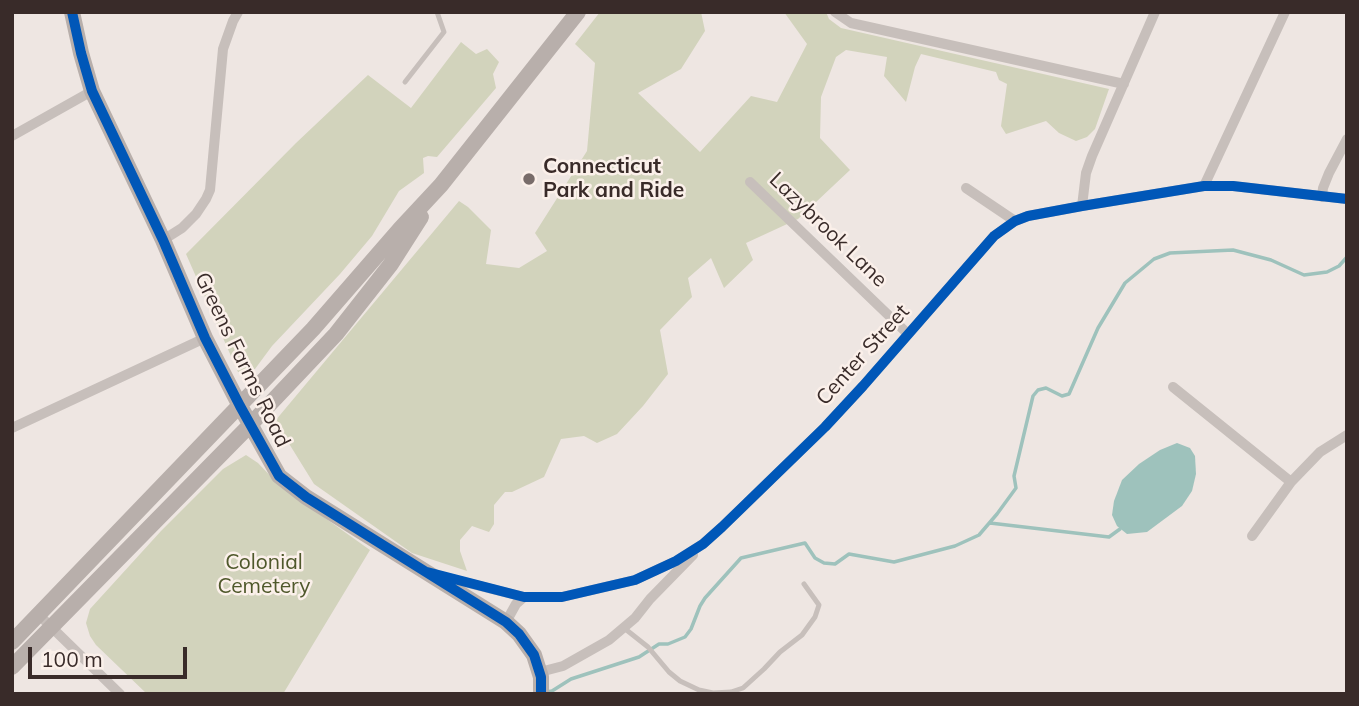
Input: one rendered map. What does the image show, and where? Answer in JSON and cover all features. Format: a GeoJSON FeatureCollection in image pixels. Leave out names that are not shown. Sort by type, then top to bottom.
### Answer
{"type":"FeatureCollection","features":[{"type":"Feature","properties":{"kind":"main road","name":"Greens Farms Road"},"geometry":{"type":"LineString","coordinates":[[72,12],[92,91],[163,240],[205,338],[279,476],[306,497],[506,622],[534,655],[541,683]]}},
{"type":"Feature","properties":{"kind":"main road"},"geometry":{"type":"LineString","coordinates":[[12,642],[313,329],[441,185],[578,12]]}},
{"type":"Feature","properties":{"kind":"main road"},"geometry":{"type":"LineString","coordinates":[[12,667],[323,348],[391,264],[441,185]]}},
{"type":"Feature","properties":{"kind":"street"},"geometry":{"type":"LineString","coordinates":[[163,240],[182,228],[196,214],[212,181],[223,49],[238,12]]}},
{"type":"Feature","properties":{"kind":"street"},"geometry":{"type":"LineString","coordinates":[[835,12],[851,23],[1124,84]]}},
{"type":"Feature","properties":{"kind":"street"},"geometry":{"type":"LineString","coordinates":[[1082,206],[1089,165],[1155,12]]}},
{"type":"Feature","properties":{"kind":"street"},"geometry":{"type":"LineString","coordinates":[[1204,186],[1285,12]]}},
{"type":"Feature","properties":{"kind":"street"},"geometry":{"type":"LineString","coordinates":[[12,136],[92,91]]}},
{"type":"Feature","properties":{"kind":"street"},"geometry":{"type":"LineString","coordinates":[[1322,197],[1322,188],[1347,139]]}},
{"type":"Feature","properties":{"kind":"street","name":"Lazybrook Lane"},"geometry":{"type":"LineString","coordinates":[[750,182],[908,334]]}},
{"type":"Feature","properties":{"kind":"street","name":"Center Street"},"geometry":{"type":"LineString","coordinates":[[541,683],[624,628],[703,544],[825,427],[994,236],[1015,221],[1082,206],[1204,186],[1233,186],[1347,199]]}},
{"type":"Feature","properties":{"kind":"street"},"geometry":{"type":"LineString","coordinates":[[967,188],[1015,221]]}},
{"type":"Feature","properties":{"kind":"street"},"geometry":{"type":"LineString","coordinates":[[12,428],[205,338]]}},
{"type":"Feature","properties":{"kind":"street"},"geometry":{"type":"LineString","coordinates":[[1173,387],[1292,482]]}},
{"type":"Feature","properties":{"kind":"street"},"geometry":{"type":"LineString","coordinates":[[1252,536],[1292,482],[1320,452],[1347,435]]}},
{"type":"Feature","properties":{"kind":"street","name":"Center Street"},"geometry":{"type":"LineString","coordinates":[[427,572],[524,597],[562,597],[635,580],[676,561],[703,544]]}},
{"type":"Feature","properties":{"kind":"street"},"geometry":{"type":"LineString","coordinates":[[506,622],[516,604],[524,597]]}},
{"type":"Feature","properties":{"kind":"street"},"geometry":{"type":"LineString","coordinates":[[38,615],[120,694]]}},
{"type":"Feature","properties":{"kind":"lane"},"geometry":{"type":"LineString","coordinates":[[405,82],[444,32],[437,12]]}},
{"type":"Feature","properties":{"kind":"lane"},"geometry":{"type":"LineString","coordinates":[[624,628],[648,647],[680,681],[699,690],[713,693],[731,692],[743,688],[802,635],[815,617],[819,604],[804,584]]}},
{"type":"Feature","properties":{"kind":"green space"},"geometry":{"type":"Polygon","coordinates":[[[600,12],[701,12],[705,31],[681,69],[638,93],[700,152],[751,96],[777,102],[807,44],[784,12],[826,12],[829,19],[841,28],[1109,89],[1095,129],[1087,137],[1076,141],[1059,133],[1046,121],[1006,134],[1001,126],[1007,84],[999,80],[996,72],[921,54],[906,102],[884,76],[887,57],[846,50],[836,57],[821,97],[820,138],[850,170],[798,219],[746,243],[753,260],[724,288],[711,258],[688,278],[692,297],[660,330],[668,374],[617,434],[597,443],[584,436],[561,439],[544,477],[512,492],[505,492],[494,505],[494,524],[489,532],[472,526],[460,540],[460,551],[467,571],[412,553],[314,484],[275,421],[459,201],[491,230],[486,264],[519,268],[547,251],[535,233],[587,151],[595,63],[575,44],[600,12]]]}},
{"type":"Feature","properties":{"kind":"green space"},"geometry":{"type":"Polygon","coordinates":[[[461,42],[476,54],[487,49],[499,62],[493,74],[496,88],[437,157],[423,158],[424,173],[399,191],[372,236],[272,346],[255,369],[238,372],[186,254],[368,75],[411,108],[461,42]]]}},
{"type":"Feature","properties":{"kind":"green space","name":"Colonial Cemetery"},"geometry":{"type":"Polygon","coordinates":[[[246,455],[258,463],[280,486],[370,550],[283,694],[147,694],[96,645],[86,623],[90,609],[161,531],[223,469],[246,455]]]}},
{"type":"Feature","properties":{"kind":"water"},"geometry":{"type":"Polygon","coordinates":[[[1177,443],[1190,448],[1195,456],[1196,474],[1192,491],[1182,506],[1147,532],[1127,534],[1117,526],[1112,515],[1122,480],[1139,464],[1177,443]]]}},
{"type":"Feature","properties":{"kind":"waterway"},"geometry":{"type":"LineString","coordinates":[[546,692],[571,679],[639,657],[659,644],[668,644],[685,637],[705,598],[741,558],[805,543],[815,558],[824,563],[835,564],[849,554],[894,562],[955,546],[979,535],[1016,488],[1014,476],[1033,396],[1038,390],[1046,388],[1062,396],[1069,394],[1098,328],[1125,283],[1154,259],[1170,253],[1233,250],[1271,260],[1304,275],[1327,272],[1339,266],[1347,257]]}},
{"type":"Feature","properties":{"kind":"waterway"},"geometry":{"type":"LineString","coordinates":[[990,523],[1109,537],[1120,529]]}},
{"type":"Feature","properties":{"kind":"cycle path"},"geometry":{"type":"LineString","coordinates":[[72,12],[92,91],[163,240],[205,338],[279,476],[306,497],[506,622],[519,634],[534,655],[541,677],[541,694]]}},
{"type":"Feature","properties":{"kind":"cycle path"},"geometry":{"type":"LineString","coordinates":[[427,572],[524,597],[562,597],[635,580],[676,561],[703,544],[722,527],[825,427],[994,236],[1015,221],[1028,216],[1204,186],[1233,186],[1347,199]]}},
{"type":"Feature","properties":{"kind":"place","name":"Connecticut Park and Ride"},"geometry":{"type":"Point","coordinates":[529,179]}}]}
